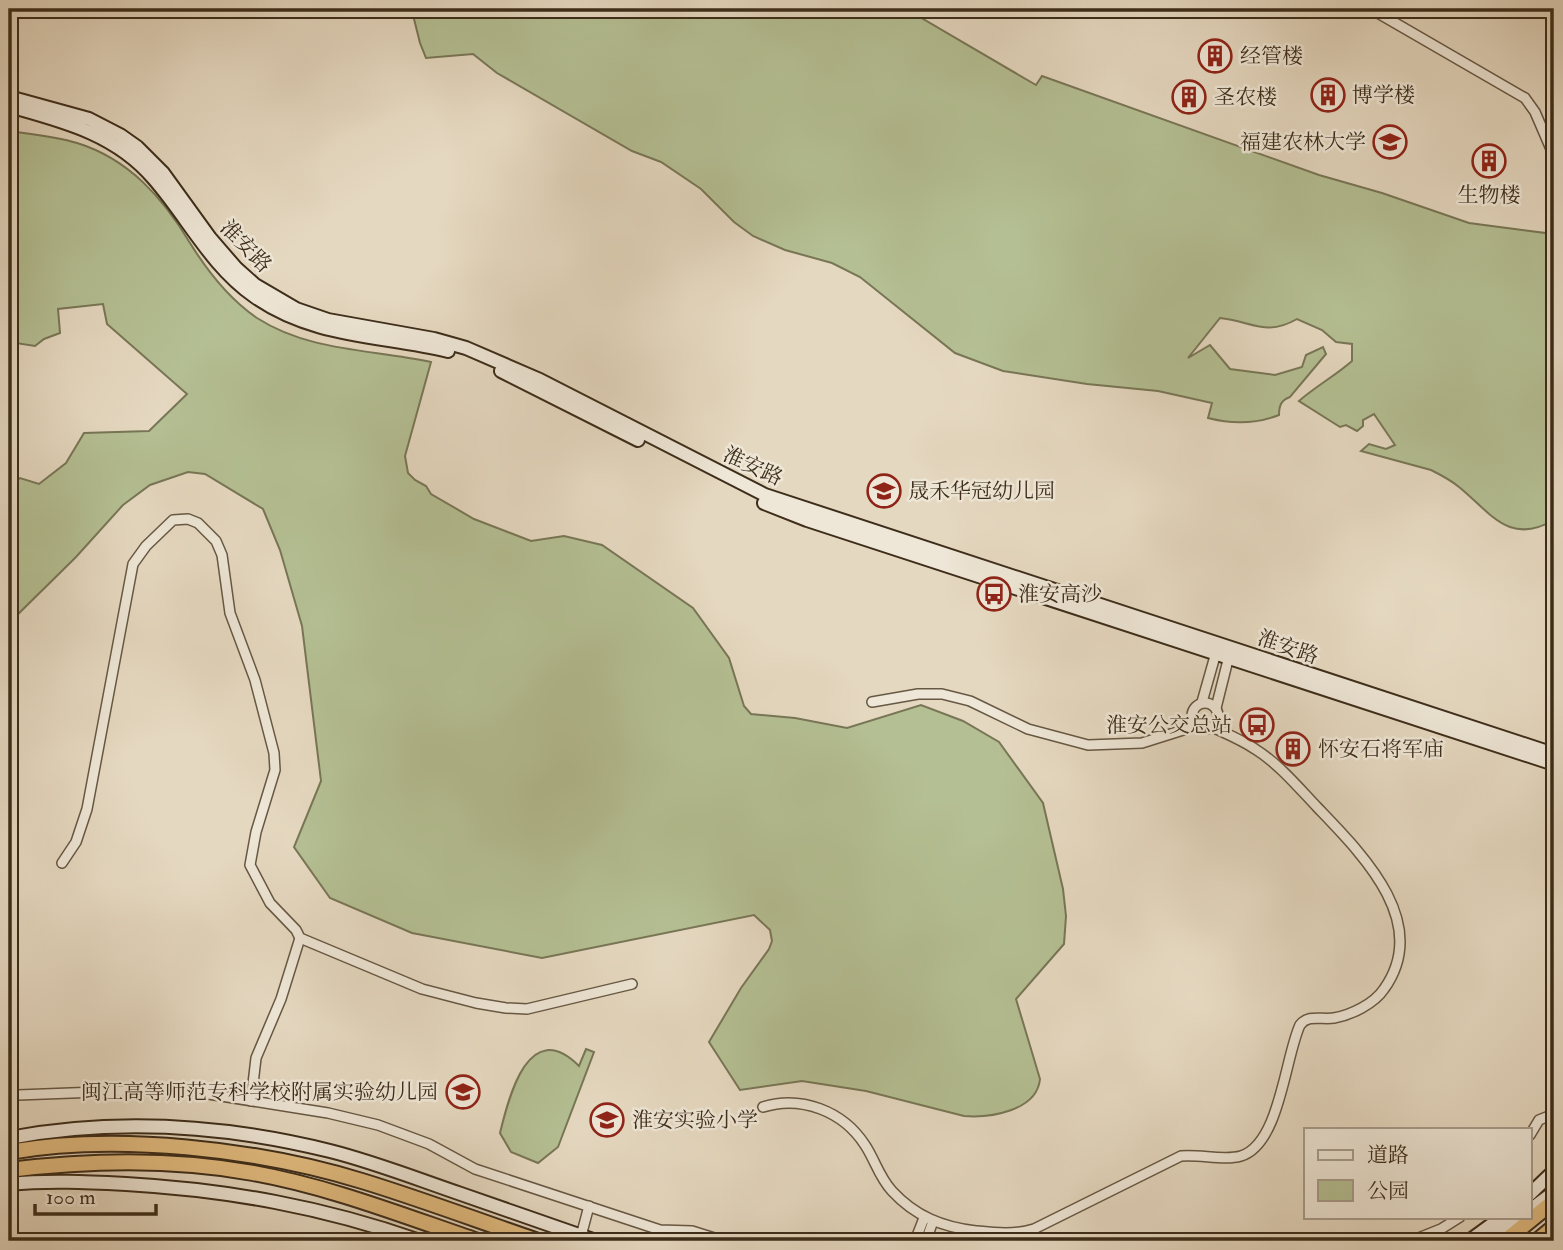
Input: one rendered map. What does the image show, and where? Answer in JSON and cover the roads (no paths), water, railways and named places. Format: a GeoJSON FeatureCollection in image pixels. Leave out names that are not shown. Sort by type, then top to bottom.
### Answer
{"type":"FeatureCollection","features":[{"type":"Feature","properties":{"kind":"highway"},"geometry":{"type":"LineString","coordinates":[[9,1152],[72,1144],[146,1145],[252,1157],[361,1181],[538,1241]]}},
{"type":"Feature","properties":{"kind":"highway"},"geometry":{"type":"LineString","coordinates":[[9,1170],[129,1161],[177,1163],[252,1173],[359,1200],[478,1241]]}},
{"type":"Feature","properties":{"kind":"highway"},"geometry":{"type":"LineString","coordinates":[[1506,1241],[1554,1201]]}},
{"type":"Feature","properties":{"kind":"highway"},"geometry":{"type":"LineString","coordinates":[[1537,1241],[1554,1227]]}},
{"type":"Feature","properties":{"kind":"highway"},"geometry":{"type":"LineString","coordinates":[[1545,1241],[1554,1233]]}},
{"type":"Feature","properties":{"kind":"main road","name":"淮安路"},"geometry":{"type":"LineString","coordinates":[[9,97],[75,114],[105,126],[129,141],[163,173],[210,238],[236,268],[255,285],[296,309],[328,320],[434,339],[466,348],[540,380],[765,495],[1554,764]]}},
{"type":"Feature","properties":{"kind":"main road","name":"淮安路"},"geometry":{"type":"LineString","coordinates":[[9,106],[80,126],[132,156],[154,178],[203,245],[234,280],[257,298],[295,319],[345,334],[433,348],[471,358],[757,500],[807,520],[1554,754]]}},
{"type":"Feature","properties":{"kind":"main road"},"geometry":{"type":"LineString","coordinates":[[9,1138],[64,1129],[129,1126],[195,1129],[273,1140],[370,1163],[596,1241]]}},
{"type":"Feature","properties":{"kind":"main road"},"geometry":{"type":"LineString","coordinates":[[1532,1192],[1554,1171]]}},
{"type":"Feature","properties":{"kind":"main road"},"geometry":{"type":"LineString","coordinates":[[9,1184],[91,1181],[247,1195],[334,1214],[420,1241]]}},
{"type":"Feature","properties":{"kind":"main road"},"geometry":{"type":"LineString","coordinates":[[1532,1208],[1554,1192]]}},
{"type":"Feature","properties":{"kind":"main road"},"geometry":{"type":"LineString","coordinates":[[1469,1241],[1501,1218]]}},
{"type":"Feature","properties":{"kind":"main road"},"geometry":{"type":"LineString","coordinates":[[1487,1241],[1520,1218]]}},
{"type":"Feature","properties":{"kind":"street"},"geometry":{"type":"LineString","coordinates":[[1371,9],[1387,13],[1525,98],[1535,112],[1554,156]]}},
{"type":"Feature","properties":{"kind":"street"},"geometry":{"type":"LineString","coordinates":[[62,863],[76,842],[87,809],[133,564],[146,546],[173,520],[188,519],[198,523],[216,541],[222,555],[230,613],[256,680],[274,753],[275,770],[256,832],[250,865],[270,903],[296,930],[300,938],[422,989],[506,1008],[527,1009],[632,984]]}},
{"type":"Feature","properties":{"kind":"street"},"geometry":{"type":"LineString","coordinates":[[1196,726],[1192,713],[1202,702],[1223,650]]}},
{"type":"Feature","properties":{"kind":"street"},"geometry":{"type":"LineString","coordinates":[[1212,727],[1219,716],[1216,708],[1223,650]]}},
{"type":"Feature","properties":{"kind":"street"},"geometry":{"type":"LineString","coordinates":[[763,1107],[800,1103],[837,1116],[857,1133],[890,1189],[929,1220],[980,1232],[1026,1231],[1177,1158],[1190,1155],[1233,1158],[1250,1153],[1264,1137],[1301,1023],[1306,1019],[1343,1016],[1376,999],[1398,964],[1399,932],[1388,894],[1371,865],[1271,761],[1250,745],[1212,727],[1204,729],[1196,726],[1142,743],[1088,745],[1028,729],[970,701],[942,694],[918,694],[872,702]]}},
{"type":"Feature","properties":{"kind":"street"},"geometry":{"type":"LineString","coordinates":[[1202,702],[1216,708]]}},
{"type":"Feature","properties":{"kind":"street"},"geometry":{"type":"LineString","coordinates":[[251,1101],[256,1058],[282,999],[300,938]]}},
{"type":"Feature","properties":{"kind":"street"},"geometry":{"type":"LineString","coordinates":[[9,1093],[18,1095],[167,1089],[328,1113],[378,1125],[429,1144],[475,1169],[660,1230],[692,1231],[724,1241]]}},
{"type":"Feature","properties":{"kind":"street"},"geometry":{"type":"LineString","coordinates":[[1532,1131],[1539,1119],[1554,1114]]}},
{"type":"Feature","properties":{"kind":"street"},"geometry":{"type":"LineString","coordinates":[[581,1236],[589,1206]]}},
{"type":"Feature","properties":{"kind":"street"},"geometry":{"type":"LineString","coordinates":[[1411,1241],[1441,1229],[1458,1218]]}},
{"type":"Feature","properties":{"kind":"street"},"geometry":{"type":"LineString","coordinates":[[915,1241],[929,1220]]}},
{"type":"Feature","properties":{"kind":"street"},"geometry":{"type":"LineString","coordinates":[[926,1241],[929,1220]]}},
{"type":"Feature","properties":{"kind":"place","name":"经管楼"},"geometry":{"type":"Point","coordinates":[1215,56]}},
{"type":"Feature","properties":{"kind":"place","name":"博学楼"},"geometry":{"type":"Point","coordinates":[1328,95]}},
{"type":"Feature","properties":{"kind":"place","name":"圣农楼"},"geometry":{"type":"Point","coordinates":[1189,97]}},
{"type":"Feature","properties":{"kind":"place","name":"福建农林大学"},"geometry":{"type":"Point","coordinates":[1390,142]}},
{"type":"Feature","properties":{"kind":"place","name":"生物楼"},"geometry":{"type":"Point","coordinates":[1489,161]}},
{"type":"Feature","properties":{"kind":"place","name":"晟禾华冠幼儿园"},"geometry":{"type":"Point","coordinates":[884,491]}},
{"type":"Feature","properties":{"kind":"place","name":"淮安高沙"},"geometry":{"type":"Point","coordinates":[994,594]}},
{"type":"Feature","properties":{"kind":"place","name":"淮安公交总站"},"geometry":{"type":"Point","coordinates":[1257,725]}},
{"type":"Feature","properties":{"kind":"place","name":"怀安石将军庙"},"geometry":{"type":"Point","coordinates":[1293,749]}},
{"type":"Feature","properties":{"kind":"place","name":"闽江高等师范专科学校附属实验幼儿园"},"geometry":{"type":"Point","coordinates":[463,1092]}},
{"type":"Feature","properties":{"kind":"place","name":"淮安实验小学"},"geometry":{"type":"Point","coordinates":[607,1120]}}]}
